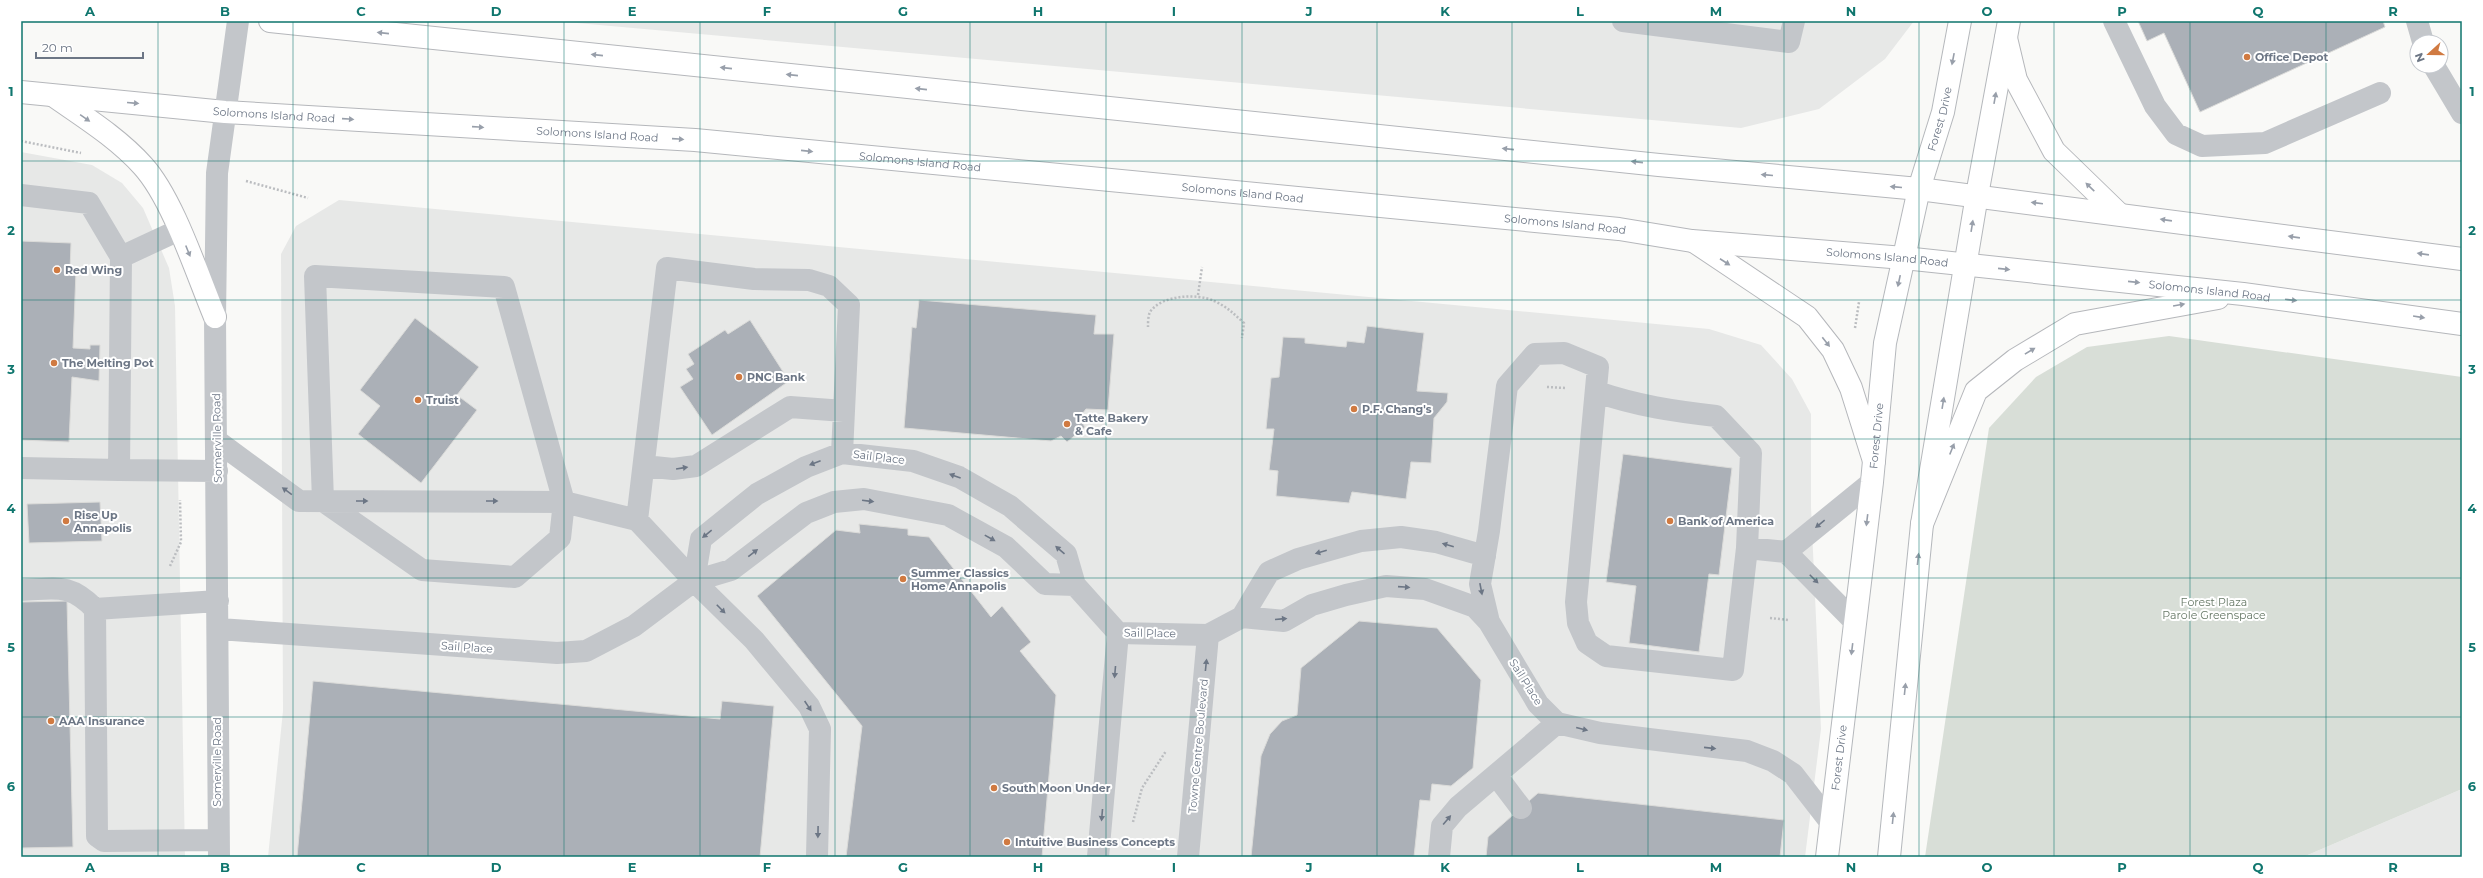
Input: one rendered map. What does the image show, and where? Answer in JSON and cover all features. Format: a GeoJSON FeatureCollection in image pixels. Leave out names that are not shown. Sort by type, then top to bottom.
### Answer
{"type":"FeatureCollection","features":[{"type":"Feature","properties":{"kind":"main road"},"geometry":{"type":"LineString","coordinates":[[270,21],[1628,161],[1977,195],[2462,259]]}},
{"type":"Feature","properties":{"kind":"main road"},"geometry":{"type":"LineString","coordinates":[[403,21],[450,40]]}},
{"type":"Feature","properties":{"kind":"main road","name":"Forest Drive"},"geometry":{"type":"LineString","coordinates":[[1827,857],[1873,472],[1885,343],[1919,189],[1943,112],[1960,21]]}},
{"type":"Feature","properties":{"kind":"main road"},"geometry":{"type":"LineString","coordinates":[[1889,857],[1922,524],[1977,195],[2008,30]]}},
{"type":"Feature","properties":{"kind":"main road"},"geometry":{"type":"LineString","coordinates":[[2008,30],[2016,80],[2054,151],[2119,214]]}},
{"type":"Feature","properties":{"kind":"main road","name":"Solomons Island Road"},"geometry":{"type":"LineString","coordinates":[[21,92],[225,112],[695,140],[1611,229],[1692,241],[1966,264],[2243,294],[2462,324]]}},
{"type":"Feature","properties":{"kind":"main road"},"geometry":{"type":"LineString","coordinates":[[53,95],[106,133],[143,166],[162,195],[179,230],[215,317]]}},
{"type":"Feature","properties":{"kind":"main road"},"geometry":{"type":"LineString","coordinates":[[1692,241],[1808,317],[1833,350],[1851,388],[1873,472]]}},
{"type":"Feature","properties":{"kind":"main road"},"geometry":{"type":"LineString","coordinates":[[1922,524],[1976,391],[2014,360],[2075,324],[2243,294]]}},
{"type":"Feature","properties":{"kind":"street","name":"Somerville Road"},"geometry":{"type":"LineString","coordinates":[[218,849],[219,629],[215,317],[217,172],[238,21]]}},
{"type":"Feature","properties":{"kind":"street"},"geometry":{"type":"LineString","coordinates":[[1623,21],[1691,25],[1789,42],[1794,21]]}},
{"type":"Feature","properties":{"kind":"street"},"geometry":{"type":"LineString","coordinates":[[2114,21],[2155,106],[2176,134],[2202,146],[2265,143],[2380,94]]}},
{"type":"Feature","properties":{"kind":"street"},"geometry":{"type":"LineString","coordinates":[[2417,21],[2421,34]]}},
{"type":"Feature","properties":{"kind":"street"},"geometry":{"type":"LineString","coordinates":[[2439,74],[2462,113]]}},
{"type":"Feature","properties":{"kind":"street"},"geometry":{"type":"LineString","coordinates":[[21,195],[89,203],[121,257],[119,470]]}},
{"type":"Feature","properties":{"kind":"street"},"geometry":{"type":"LineString","coordinates":[[121,257],[179,230]]}},
{"type":"Feature","properties":{"kind":"street"},"geometry":{"type":"LineString","coordinates":[[637,520],[667,268],[754,279],[809,280],[829,286],[849,305],[842,453]]}},
{"type":"Feature","properties":{"kind":"street"},"geometry":{"type":"LineString","coordinates":[[315,276],[504,287],[564,502],[560,538],[515,577],[422,570],[323,501],[315,276]]}},
{"type":"Feature","properties":{"kind":"street"},"geometry":{"type":"LineString","coordinates":[[1489,622],[1480,584],[1507,386],[1535,354],[1564,353],[1598,367],[1597,392],[1576,602],[1578,623],[1587,643],[1606,656],[1733,670],[1747,548],[1751,453],[1716,416],[1666,411],[1634,404],[1597,392]]}},
{"type":"Feature","properties":{"kind":"street"},"geometry":{"type":"LineString","coordinates":[[644,466],[673,470],[696,466],[790,407],[844,411]]}},
{"type":"Feature","properties":{"kind":"street"},"geometry":{"type":"LineString","coordinates":[[217,441],[299,501],[564,502],[637,520],[694,581],[754,640],[809,706],[820,729],[817,857]]}},
{"type":"Feature","properties":{"kind":"street","name":"Sail Place"},"geometry":{"type":"LineString","coordinates":[[694,581],[701,539],[757,494],[806,467],[842,453],[913,462],[959,477],[1010,506],[1066,554],[1075,585],[1118,633],[1208,635],[1242,617],[1284,621],[1312,605],[1386,586],[1425,589],[1475,607],[1489,622],[1538,704],[1557,723]]}},
{"type":"Feature","properties":{"kind":"street"},"geometry":{"type":"LineString","coordinates":[[21,468],[217,471]]}},
{"type":"Feature","properties":{"kind":"street"},"geometry":{"type":"LineString","coordinates":[[1786,552],[1873,472]]}},
{"type":"Feature","properties":{"kind":"street","name":"Sail Place"},"geometry":{"type":"LineString","coordinates":[[219,629],[556,653],[586,651],[634,626],[694,581],[731,570],[806,513],[834,502],[864,499],[948,515],[1006,548],[1044,584],[1075,585]]}},
{"type":"Feature","properties":{"kind":"street"},"geometry":{"type":"LineString","coordinates":[[1242,617],[1269,572],[1298,559],[1361,541],[1401,537],[1436,542],[1485,556]]}},
{"type":"Feature","properties":{"kind":"street"},"geometry":{"type":"LineString","coordinates":[[1747,548],[1786,552],[1855,622]]}},
{"type":"Feature","properties":{"kind":"street"},"geometry":{"type":"LineString","coordinates":[[21,590],[66,588],[82,596],[95,609],[97,836],[104,841],[218,849]]}},
{"type":"Feature","properties":{"kind":"street"},"geometry":{"type":"LineString","coordinates":[[95,609],[218,601]]}},
{"type":"Feature","properties":{"kind":"street"},"geometry":{"type":"LineString","coordinates":[[1098,857],[1118,633]]}},
{"type":"Feature","properties":{"kind":"street","name":"Towne Centre Boulevard"},"geometry":{"type":"LineString","coordinates":[[1188,857],[1208,635]]}},
{"type":"Feature","properties":{"kind":"street"},"geometry":{"type":"LineString","coordinates":[[1439,857],[1442,826],[1458,807],[1557,723],[1600,733],[1747,751],[1773,761],[1793,774],[1831,823]]}},
{"type":"Feature","properties":{"kind":"street"},"geometry":{"type":"LineString","coordinates":[[1496,774],[1520,808]]}},
{"type":"Feature","properties":{"kind":"path"},"geometry":{"type":"LineString","coordinates":[[21,141],[84,154]]}},
{"type":"Feature","properties":{"kind":"path"},"geometry":{"type":"LineString","coordinates":[[1198,295],[1202,267]]}},
{"type":"Feature","properties":{"kind":"path"},"geometry":{"type":"LineString","coordinates":[[1148,327],[1150,313],[1153,310],[1172,299],[1198,295],[1224,306],[1244,322],[1242,338]]}},
{"type":"Feature","properties":{"kind":"path"},"geometry":{"type":"LineString","coordinates":[[1854,330],[1859,302]]}},
{"type":"Feature","properties":{"kind":"path"},"geometry":{"type":"LineString","coordinates":[[1541,386],[1562,388]]}},
{"type":"Feature","properties":{"kind":"path"},"geometry":{"type":"LineString","coordinates":[[170,566],[181,542],[179,470]]}},
{"type":"Feature","properties":{"kind":"path"},"geometry":{"type":"LineString","coordinates":[[1766,618],[1789,620]]}},
{"type":"Feature","properties":{"kind":"path"},"geometry":{"type":"LineString","coordinates":[[1132,825],[1142,788],[1170,746]]}},
{"type":"Feature","properties":{"kind":"shaded area"},"geometry":{"type":"Polygon","coordinates":[[[555,21],[1914,21],[1885,59],[1819,109],[1741,128],[555,21]]]}},
{"type":"Feature","properties":{"kind":"shaded area"},"geometry":{"type":"Polygon","coordinates":[[[21,152],[92,165],[122,183],[143,208],[169,268],[175,306],[185,857],[21,857],[21,152]]]}},
{"type":"Feature","properties":{"kind":"shaded area"},"geometry":{"type":"Polygon","coordinates":[[[339,200],[1709,329],[1761,345],[1792,379],[1811,414],[1811,507],[1821,729],[1805,857],[268,857],[283,711],[281,254],[296,226],[339,200]]]}},
{"type":"Feature","properties":{"kind":"shaded area"},"geometry":{"type":"Polygon","coordinates":[[[2462,789],[2462,857],[2303,857],[2462,789]]]}},
{"type":"Feature","properties":{"kind":"green space","name":"Forest Plaza Parole Greenspace"},"geometry":{"type":"Polygon","coordinates":[[[2169,336],[2462,377],[2462,789],[2303,857],[1925,857],[1989,428],[2036,377],[2087,347],[2169,336]]]}},
{"type":"Feature","properties":{"kind":"building","name":"Office Depot"},"geometry":{"type":"Polygon","coordinates":[[[2138,21],[2383,21],[2385,27],[2200,112],[2164,33],[2147,41],[2138,21]]]}},
{"type":"Feature","properties":{"kind":"building"},"geometry":{"type":"Polygon","coordinates":[[[21,241],[71,243],[70,271],[76,271],[73,348],[90,349],[90,345],[100,345],[99,381],[72,377],[69,442],[21,440],[21,241]]]}},
{"type":"Feature","properties":{"kind":"building"},"geometry":{"type":"Polygon","coordinates":[[[919,300],[1096,315],[1094,334],[1114,334],[1108,410],[1086,409],[1079,418],[1085,427],[1067,442],[1061,436],[1051,441],[904,428],[912,327],[916,328],[919,300]]]}},
{"type":"Feature","properties":{"kind":"building","name":"Truist"},"geometry":{"type":"Polygon","coordinates":[[[415,318],[479,367],[457,395],[477,410],[421,483],[358,434],[380,406],[360,390],[415,318]]]}},
{"type":"Feature","properties":{"kind":"building","name":"PNC Bank"},"geometry":{"type":"Polygon","coordinates":[[[750,320],[789,381],[712,435],[680,387],[693,379],[686,369],[694,364],[688,354],[725,330],[728,334],[750,320]]]}},
{"type":"Feature","properties":{"kind":"building","name":"P.F. Chang's"},"geometry":{"type":"Polygon","coordinates":[[[1367,326],[1424,333],[1417,391],[1448,393],[1447,402],[1434,418],[1431,463],[1411,462],[1406,499],[1352,492],[1349,503],[1276,496],[1278,471],[1269,470],[1274,429],[1266,429],[1271,378],[1279,377],[1283,337],[1305,338],[1305,343],[1346,347],[1347,341],[1364,343],[1367,326]]]}},
{"type":"Feature","properties":{"kind":"building","name":"Bank of America"},"geometry":{"type":"Polygon","coordinates":[[[1623,454],[1732,468],[1719,575],[1709,574],[1699,652],[1629,643],[1636,586],[1606,582],[1623,454]]]}},
{"type":"Feature","properties":{"kind":"building"},"geometry":{"type":"Polygon","coordinates":[[[100,502],[102,541],[29,543],[27,504],[100,502]]]}},
{"type":"Feature","properties":{"kind":"building"},"geometry":{"type":"Polygon","coordinates":[[[859,524],[908,529],[908,535],[929,537],[991,617],[1002,606],[1031,642],[1020,651],[1056,695],[1042,857],[846,857],[862,726],[757,596],[836,530],[860,533],[859,524]]]}},
{"type":"Feature","properties":{"kind":"building"},"geometry":{"type":"Polygon","coordinates":[[[67,601],[73,847],[21,848],[21,602],[67,601]]]}},
{"type":"Feature","properties":{"kind":"building"},"geometry":{"type":"Polygon","coordinates":[[[1359,621],[1437,628],[1481,680],[1473,768],[1451,786],[1432,784],[1430,801],[1420,800],[1414,857],[1251,857],[1261,756],[1270,734],[1282,721],[1297,715],[1301,668],[1359,621]]]}},
{"type":"Feature","properties":{"kind":"building"},"geometry":{"type":"Polygon","coordinates":[[[313,681],[720,719],[722,701],[774,706],[760,857],[297,857],[313,681]]]}},
{"type":"Feature","properties":{"kind":"building"},"geometry":{"type":"Polygon","coordinates":[[[1538,793],[1784,820],[1780,857],[1486,857],[1488,837],[1538,793]]]}},
{"type":"Feature","properties":{"kind":"place","name":"Office Depot"},"geometry":{"type":"Point","coordinates":[2247,57]}},
{"type":"Feature","properties":{"kind":"place","name":"Red Wing"},"geometry":{"type":"Point","coordinates":[57,270]}},
{"type":"Feature","properties":{"kind":"place","name":"The Melting Pot"},"geometry":{"type":"Point","coordinates":[54,363]}},
{"type":"Feature","properties":{"kind":"place","name":"PNC Bank"},"geometry":{"type":"Point","coordinates":[739,377]}},
{"type":"Feature","properties":{"kind":"place","name":"Truist"},"geometry":{"type":"Point","coordinates":[418,400]}},
{"type":"Feature","properties":{"kind":"place","name":"P.F. Chang's"},"geometry":{"type":"Point","coordinates":[1354,409]}},
{"type":"Feature","properties":{"kind":"place","name":"Tatte Bakery & Cafe"},"geometry":{"type":"Point","coordinates":[1067,424]}},
{"type":"Feature","properties":{"kind":"place","name":"Rise Up Annapolis"},"geometry":{"type":"Point","coordinates":[66,521]}},
{"type":"Feature","properties":{"kind":"place","name":"Bank of America"},"geometry":{"type":"Point","coordinates":[1670,521]}},
{"type":"Feature","properties":{"kind":"place","name":"Summer Classics Home Annapolis"},"geometry":{"type":"Point","coordinates":[903,579]}},
{"type":"Feature","properties":{"kind":"place","name":"AAA Insurance"},"geometry":{"type":"Point","coordinates":[51,721]}},
{"type":"Feature","properties":{"kind":"place","name":"South Moon Under"},"geometry":{"type":"Point","coordinates":[994,788]}},
{"type":"Feature","properties":{"kind":"place","name":"Intuitive Business Concepts"},"geometry":{"type":"Point","coordinates":[1007,842]}}]}
